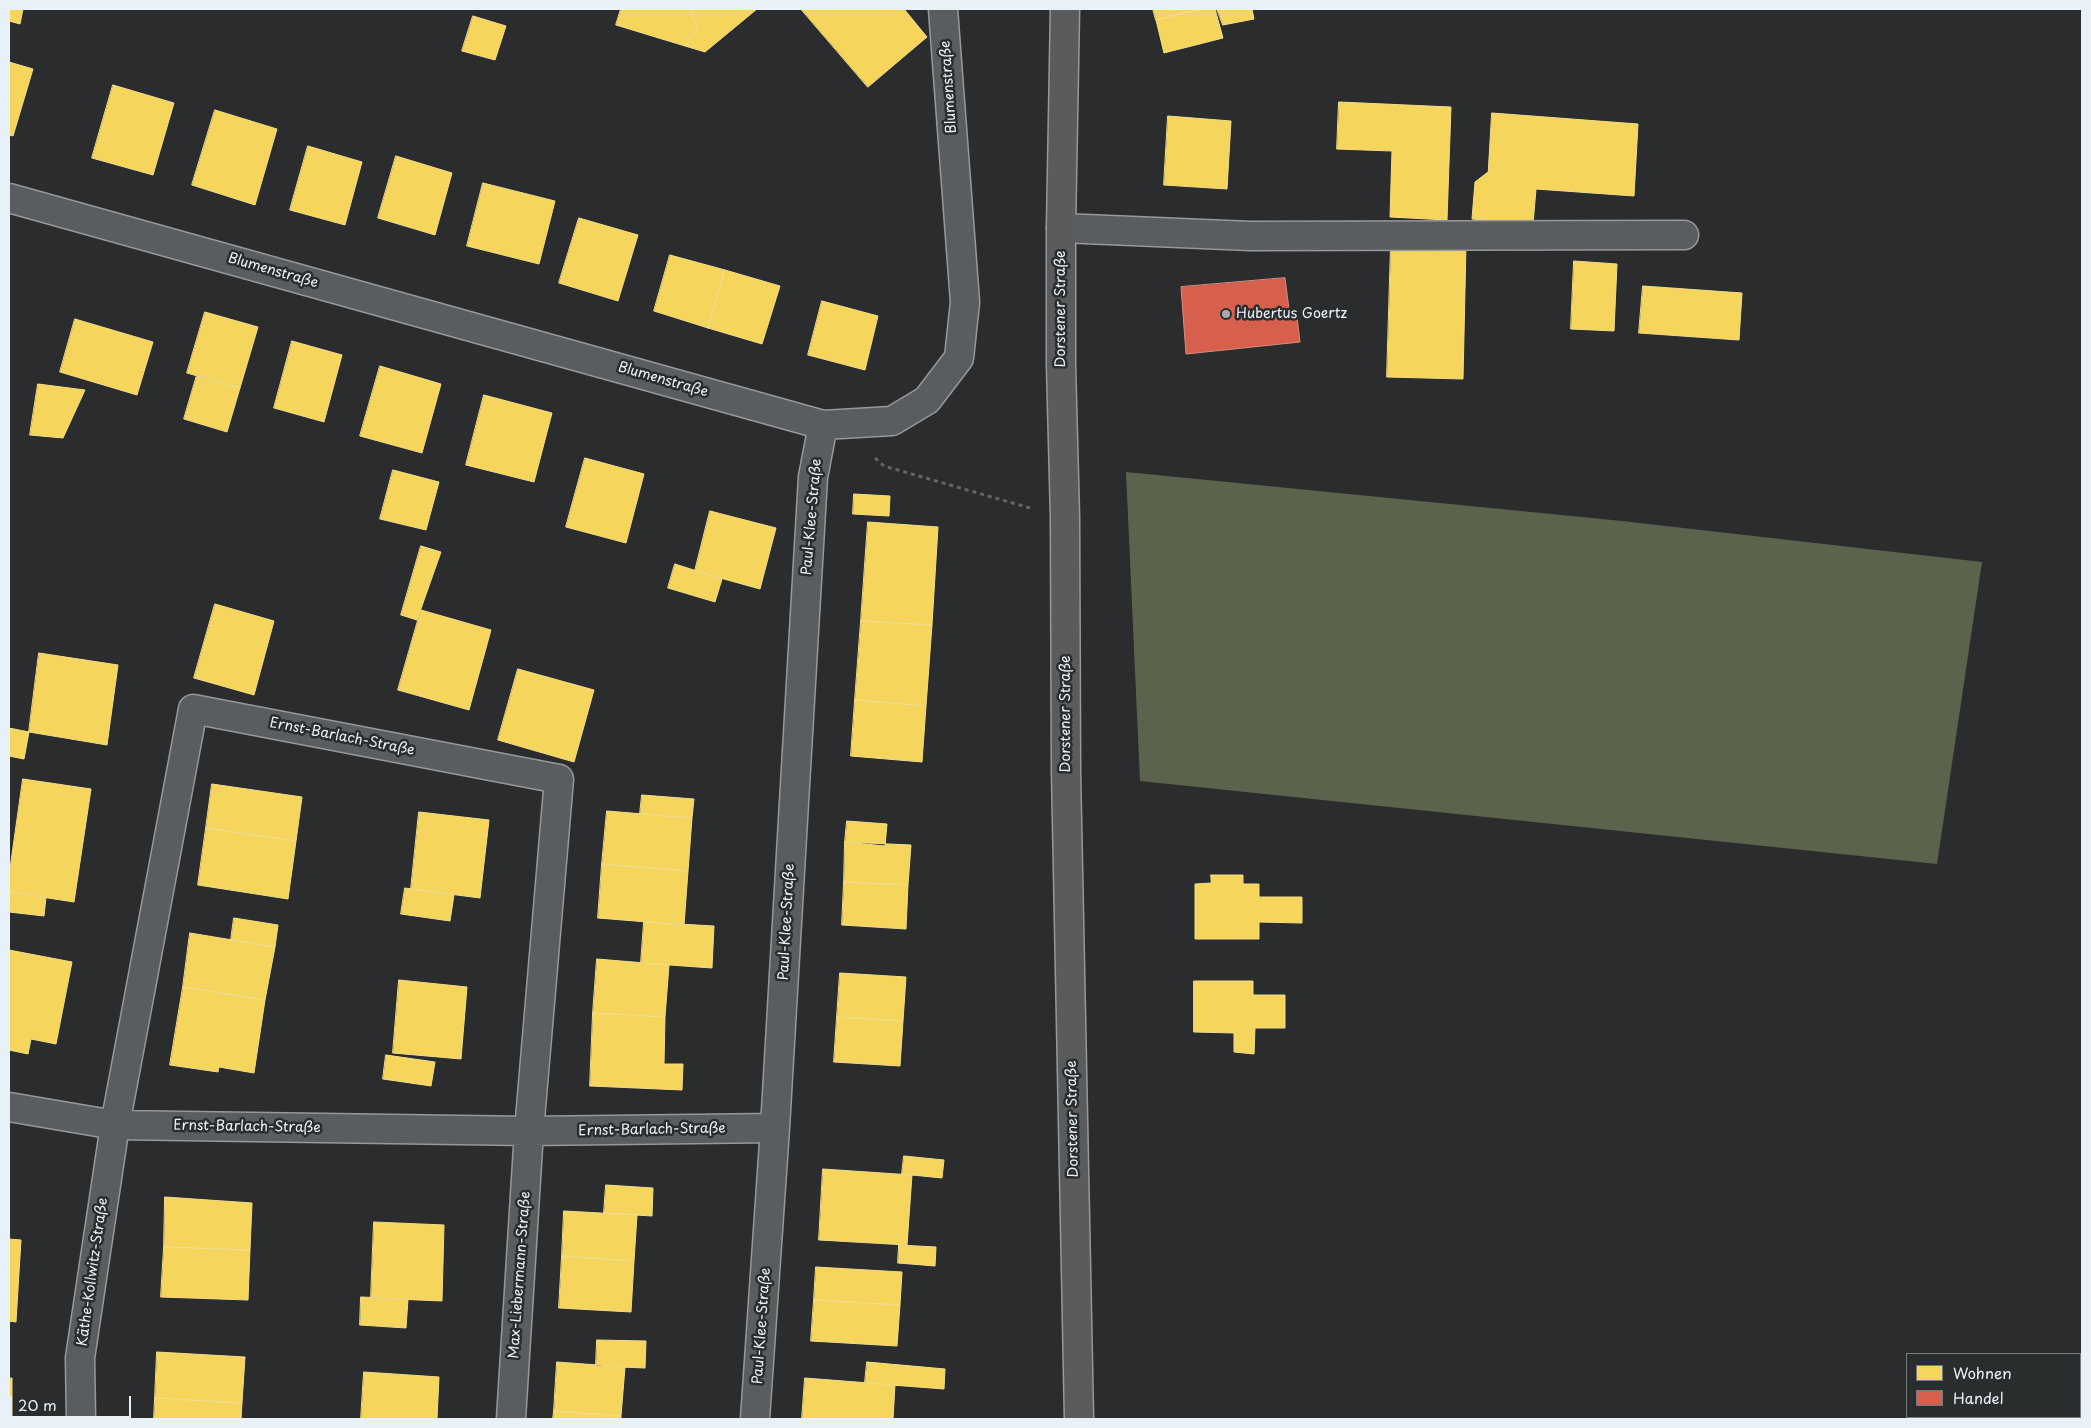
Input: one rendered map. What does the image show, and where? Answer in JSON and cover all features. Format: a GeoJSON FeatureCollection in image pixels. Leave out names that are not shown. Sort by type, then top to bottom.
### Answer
{"type":"FeatureCollection","features":[{"type":"Feature","properties":{"kind":"main road","name":"Dorstener Straße"},"geometry":{"type":"LineString","coordinates":[[1065,9],[1060,228],[1065,518],[1066,780],[1079,1419]]}},
{"type":"Feature","properties":{"kind":"street","name":"Blumenstraße"},"geometry":{"type":"LineString","coordinates":[[9,198],[823,425],[892,421],[927,400],[959,358],[965,302],[943,9]]}},
{"type":"Feature","properties":{"kind":"street"},"geometry":{"type":"LineString","coordinates":[[1060,228],[1250,236],[1684,236]]}},
{"type":"Feature","properties":{"kind":"street","name":"Paul-Klee-Straße"},"geometry":{"type":"LineString","coordinates":[[755,1419],[775,1128],[813,477],[823,425]]}},
{"type":"Feature","properties":{"kind":"street","name":"Ernst-Barlach-Straße"},"geometry":{"type":"LineString","coordinates":[[114,1125],[194,708],[559,779],[530,1131]]}},
{"type":"Feature","properties":{"kind":"street","name":"Ernst-Barlach-Straße"},"geometry":{"type":"LineString","coordinates":[[9,1107],[114,1125],[530,1131],[775,1128]]}},
{"type":"Feature","properties":{"kind":"street","name":"Käthe-Kollwitz-Straße"},"geometry":{"type":"LineString","coordinates":[[81,1419],[80,1358],[114,1125]]}},
{"type":"Feature","properties":{"kind":"street","name":"Max-Liebermann-Straße"},"geometry":{"type":"LineString","coordinates":[[511,1419],[530,1131]]}},
{"type":"Feature","properties":{"kind":"path"},"geometry":{"type":"LineString","coordinates":[[870,455],[884,466],[1065,518]]}},
{"type":"Feature","properties":{"kind":"green space"},"geometry":{"type":"Polygon","coordinates":[[[1126,472],[1622,521],[1982,562],[1937,864],[1140,781],[1126,472]]]}},
{"type":"Feature","properties":{"kind":"building: Wohnen"},"geometry":{"type":"Polygon","coordinates":[[[9,9],[23,9],[20,24],[9,21],[9,9]]]}},
{"type":"Feature","properties":{"kind":"building: Wohnen"},"geometry":{"type":"Polygon","coordinates":[[[621,9],[690,9],[698,29],[685,46],[616,25],[621,9]]]}},
{"type":"Feature","properties":{"kind":"building: Wohnen"},"geometry":{"type":"Polygon","coordinates":[[[690,9],[757,9],[705,52],[685,46],[698,29],[690,9]]]}},
{"type":"Feature","properties":{"kind":"building: Wohnen"},"geometry":{"type":"Polygon","coordinates":[[[801,9],[904,9],[927,37],[868,87],[801,9]]]}},
{"type":"Feature","properties":{"kind":"building: Wohnen"},"geometry":{"type":"Polygon","coordinates":[[[1153,9],[1201,9],[1156,20],[1153,9]]]}},
{"type":"Feature","properties":{"kind":"building: Wohnen"},"geometry":{"type":"Polygon","coordinates":[[[1201,9],[1215,9],[1223,38],[1164,53],[1156,20],[1201,9]]]}},
{"type":"Feature","properties":{"kind":"building: Wohnen"},"geometry":{"type":"Polygon","coordinates":[[[1217,9],[1252,9],[1254,19],[1223,25],[1217,9]]]}},
{"type":"Feature","properties":{"kind":"building: Wohnen"},"geometry":{"type":"Polygon","coordinates":[[[473,16],[506,26],[495,60],[462,51],[473,16]]]}},
{"type":"Feature","properties":{"kind":"building: Wohnen"},"geometry":{"type":"Polygon","coordinates":[[[9,62],[33,69],[13,136],[9,135],[9,62]]]}},
{"type":"Feature","properties":{"kind":"building: Wohnen"},"geometry":{"type":"Polygon","coordinates":[[[113,85],[174,103],[153,175],[92,158],[113,85]]]}},
{"type":"Feature","properties":{"kind":"building: Wohnen"},"geometry":{"type":"Polygon","coordinates":[[[1339,102],[1451,107],[1447,220],[1390,217],[1392,151],[1337,149],[1339,102]]]}},
{"type":"Feature","properties":{"kind":"building: Wohnen"},"geometry":{"type":"Polygon","coordinates":[[[215,110],[277,129],[255,205],[192,185],[215,110]]]}},
{"type":"Feature","properties":{"kind":"building: Wohnen"},"geometry":{"type":"Polygon","coordinates":[[[1492,113],[1638,124],[1634,196],[1536,189],[1533,224],[1472,219],[1475,182],[1488,172],[1492,113]]]}},
{"type":"Feature","properties":{"kind":"building: Wohnen"},"geometry":{"type":"Polygon","coordinates":[[[1168,116],[1231,121],[1227,189],[1164,185],[1168,116]]]}},
{"type":"Feature","properties":{"kind":"building: Wohnen"},"geometry":{"type":"Polygon","coordinates":[[[308,146],[362,162],[345,225],[290,210],[308,146]]]}},
{"type":"Feature","properties":{"kind":"building: Wohnen"},"geometry":{"type":"Polygon","coordinates":[[[396,156],[452,173],[435,235],[378,218],[396,156]]]}},
{"type":"Feature","properties":{"kind":"building: Wohnen"},"geometry":{"type":"Polygon","coordinates":[[[483,183],[555,201],[539,264],[467,246],[483,183]]]}},
{"type":"Feature","properties":{"kind":"building: Wohnen"},"geometry":{"type":"Polygon","coordinates":[[[579,218],[638,235],[618,301],[559,283],[579,218]]]}},
{"type":"Feature","properties":{"kind":"building: Wohnen"},"geometry":{"type":"Polygon","coordinates":[[[1391,244],[1466,246],[1463,379],[1387,377],[1391,244]]]}},
{"type":"Feature","properties":{"kind":"building: Wohnen"},"geometry":{"type":"Polygon","coordinates":[[[670,255],[725,270],[708,328],[654,311],[670,255]]]}},
{"type":"Feature","properties":{"kind":"building: Wohnen"},"geometry":{"type":"Polygon","coordinates":[[[1574,261],[1617,264],[1614,331],[1571,329],[1574,261]]]}},
{"type":"Feature","properties":{"kind":"building: Wohnen"},"geometry":{"type":"Polygon","coordinates":[[[725,270],[780,286],[762,344],[708,328],[725,270]]]}},
{"type":"Feature","properties":{"kind":"building: Wohnen"},"geometry":{"type":"Polygon","coordinates":[[[1643,286],[1742,293],[1739,340],[1639,333],[1643,286]]]}},
{"type":"Feature","properties":{"kind":"building: Wohnen"},"geometry":{"type":"Polygon","coordinates":[[[822,301],[878,316],[865,370],[808,355],[822,301]]]}},
{"type":"Feature","properties":{"kind":"building: Wohnen"},"geometry":{"type":"Polygon","coordinates":[[[205,312],[258,327],[240,388],[187,373],[205,312]]]}},
{"type":"Feature","properties":{"kind":"building: Wohnen"},"geometry":{"type":"Polygon","coordinates":[[[75,319],[153,342],[137,395],[60,372],[75,319]]]}},
{"type":"Feature","properties":{"kind":"building: Wohnen"},"geometry":{"type":"Polygon","coordinates":[[[292,341],[342,355],[324,422],[274,408],[292,341]]]}},
{"type":"Feature","properties":{"kind":"building: Wohnen"},"geometry":{"type":"Polygon","coordinates":[[[380,366],[441,384],[422,453],[360,436],[380,366]]]}},
{"type":"Feature","properties":{"kind":"building: Wohnen"},"geometry":{"type":"Polygon","coordinates":[[[197,375],[240,388],[227,432],[184,419],[197,375]]]}},
{"type":"Feature","properties":{"kind":"building: Wohnen"},"geometry":{"type":"Polygon","coordinates":[[[38,384],[85,390],[63,438],[30,435],[38,384]]]}},
{"type":"Feature","properties":{"kind":"building: Wohnen"},"geometry":{"type":"Polygon","coordinates":[[[484,395],[552,413],[534,482],[466,465],[484,395]]]}},
{"type":"Feature","properties":{"kind":"building: Wohnen"},"geometry":{"type":"Polygon","coordinates":[[[585,458],[644,474],[626,543],[566,527],[585,458]]]}},
{"type":"Feature","properties":{"kind":"building: Wohnen"},"geometry":{"type":"Polygon","coordinates":[[[393,470],[439,482],[426,530],[380,519],[393,470]]]}},
{"type":"Feature","properties":{"kind":"building: Wohnen"},"geometry":{"type":"Polygon","coordinates":[[[854,494],[890,496],[889,516],[853,514],[854,494]]]}},
{"type":"Feature","properties":{"kind":"building: Wohnen"},"geometry":{"type":"Polygon","coordinates":[[[710,511],[776,528],[760,589],[695,571],[710,511]]]}},
{"type":"Feature","properties":{"kind":"building: Wohnen"},"geometry":{"type":"Polygon","coordinates":[[[868,522],[938,527],[932,625],[861,621],[868,522]]]}},
{"type":"Feature","properties":{"kind":"building: Wohnen"},"geometry":{"type":"Polygon","coordinates":[[[421,546],[441,552],[417,620],[401,615],[421,546]]]}},
{"type":"Feature","properties":{"kind":"building: Wohnen"},"geometry":{"type":"Polygon","coordinates":[[[675,564],[722,579],[715,602],[668,588],[675,564]]]}},
{"type":"Feature","properties":{"kind":"building: Wohnen"},"geometry":{"type":"Polygon","coordinates":[[[215,604],[274,621],[254,695],[194,678],[215,604]]]}},
{"type":"Feature","properties":{"kind":"building: Wohnen"},"geometry":{"type":"Polygon","coordinates":[[[421,610],[491,630],[469,710],[398,690],[421,610]]]}},
{"type":"Feature","properties":{"kind":"building: Wohnen"},"geometry":{"type":"Polygon","coordinates":[[[861,621],[932,625],[926,706],[855,700],[861,621]]]}},
{"type":"Feature","properties":{"kind":"building: Wohnen"},"geometry":{"type":"Polygon","coordinates":[[[39,653],[118,665],[107,745],[29,732],[39,653]]]}},
{"type":"Feature","properties":{"kind":"building: Wohnen"},"geometry":{"type":"Polygon","coordinates":[[[518,669],[594,690],[574,762],[498,740],[518,669]]]}},
{"type":"Feature","properties":{"kind":"building: Wohnen"},"geometry":{"type":"Polygon","coordinates":[[[855,700],[926,706],[922,762],[851,756],[855,700]]]}},
{"type":"Feature","properties":{"kind":"building: Wohnen"},"geometry":{"type":"Polygon","coordinates":[[[9,728],[29,732],[24,759],[9,756],[9,728]]]}},
{"type":"Feature","properties":{"kind":"building: Wohnen"},"geometry":{"type":"Polygon","coordinates":[[[23,779],[91,789],[74,902],[9,892],[9,876],[23,779]]]}},
{"type":"Feature","properties":{"kind":"building: Wohnen"},"geometry":{"type":"Polygon","coordinates":[[[212,784],[302,797],[296,841],[206,828],[212,784]]]}},
{"type":"Feature","properties":{"kind":"building: Wohnen"},"geometry":{"type":"Polygon","coordinates":[[[642,795],[694,799],[692,818],[640,814],[642,795]]]}},
{"type":"Feature","properties":{"kind":"building: Wohnen"},"geometry":{"type":"Polygon","coordinates":[[[607,811],[692,818],[688,871],[602,864],[607,811]]]}},
{"type":"Feature","properties":{"kind":"building: Wohnen"},"geometry":{"type":"Polygon","coordinates":[[[419,812],[489,820],[480,898],[411,889],[419,812]]]}},
{"type":"Feature","properties":{"kind":"building: Wohnen"},"geometry":{"type":"Polygon","coordinates":[[[847,821],[887,824],[885,846],[845,842],[847,821]]]}},
{"type":"Feature","properties":{"kind":"building: Wohnen"},"geometry":{"type":"Polygon","coordinates":[[[206,828],[296,841],[288,899],[198,885],[206,828]]]}},
{"type":"Feature","properties":{"kind":"building: Wohnen"},"geometry":{"type":"Polygon","coordinates":[[[845,842],[911,845],[908,885],[844,882],[845,842]]]}},
{"type":"Feature","properties":{"kind":"building: Wohnen"},"geometry":{"type":"Polygon","coordinates":[[[602,864],[688,871],[684,925],[598,918],[602,864]]]}},
{"type":"Feature","properties":{"kind":"building: Wohnen"},"geometry":{"type":"Polygon","coordinates":[[[1211,875],[1243,875],[1243,884],[1259,884],[1259,897],[1302,897],[1302,923],[1259,922],[1259,939],[1195,939],[1195,884],[1211,883],[1211,875]]]}},
{"type":"Feature","properties":{"kind":"building: Wohnen"},"geometry":{"type":"Polygon","coordinates":[[[844,882],[908,885],[906,929],[842,925],[844,882]]]}},
{"type":"Feature","properties":{"kind":"building: Wohnen"},"geometry":{"type":"Polygon","coordinates":[[[405,888],[454,895],[450,921],[401,914],[405,888]]]}},
{"type":"Feature","properties":{"kind":"building: Wohnen"},"geometry":{"type":"Polygon","coordinates":[[[9,892],[46,897],[44,916],[9,912],[9,892]]]}},
{"type":"Feature","properties":{"kind":"building: Wohnen"},"geometry":{"type":"Polygon","coordinates":[[[234,918],[278,925],[275,947],[231,940],[234,918]]]}},
{"type":"Feature","properties":{"kind":"building: Wohnen"},"geometry":{"type":"Polygon","coordinates":[[[644,922],[714,926],[712,968],[641,963],[644,922]]]}},
{"type":"Feature","properties":{"kind":"building: Wohnen"},"geometry":{"type":"Polygon","coordinates":[[[190,933],[275,947],[265,1000],[183,987],[190,933]]]}},
{"type":"Feature","properties":{"kind":"building: Wohnen"},"geometry":{"type":"Polygon","coordinates":[[[9,950],[72,962],[56,1044],[31,1039],[28,1054],[9,1050],[9,950]]]}},
{"type":"Feature","properties":{"kind":"building: Wohnen"},"geometry":{"type":"Polygon","coordinates":[[[597,959],[669,965],[665,1017],[593,1013],[597,959]]]}},
{"type":"Feature","properties":{"kind":"building: Wohnen"},"geometry":{"type":"Polygon","coordinates":[[[840,973],[906,977],[903,1021],[837,1017],[840,973]]]}},
{"type":"Feature","properties":{"kind":"building: Wohnen"},"geometry":{"type":"Polygon","coordinates":[[[399,980],[467,987],[461,1059],[393,1053],[399,980]]]}},
{"type":"Feature","properties":{"kind":"building: Wohnen"},"geometry":{"type":"Polygon","coordinates":[[[1194,981],[1253,981],[1253,995],[1285,995],[1285,1028],[1255,1028],[1254,1054],[1234,1052],[1234,1033],[1194,1032],[1194,981]]]}},
{"type":"Feature","properties":{"kind":"building: Wohnen"},"geometry":{"type":"Polygon","coordinates":[[[183,987],[265,1000],[254,1073],[219,1067],[218,1072],[170,1065],[183,987]]]}},
{"type":"Feature","properties":{"kind":"building: Wohnen"},"geometry":{"type":"Polygon","coordinates":[[[593,1013],[665,1017],[664,1064],[683,1064],[682,1090],[590,1086],[593,1013]]]}},
{"type":"Feature","properties":{"kind":"building: Wohnen"},"geometry":{"type":"Polygon","coordinates":[[[837,1017],[903,1021],[900,1066],[834,1062],[837,1017]]]}},
{"type":"Feature","properties":{"kind":"building: Wohnen"},"geometry":{"type":"Polygon","coordinates":[[[386,1055],[435,1062],[431,1086],[383,1079],[386,1055]]]}},
{"type":"Feature","properties":{"kind":"building: Wohnen"},"geometry":{"type":"Polygon","coordinates":[[[904,1156],[944,1160],[942,1178],[902,1174],[904,1156]]]}},
{"type":"Feature","properties":{"kind":"building: Wohnen"},"geometry":{"type":"Polygon","coordinates":[[[823,1169],[912,1175],[907,1245],[819,1240],[823,1169]]]}},
{"type":"Feature","properties":{"kind":"building: Wohnen"},"geometry":{"type":"Polygon","coordinates":[[[606,1185],[653,1188],[652,1216],[604,1213],[606,1185]]]}},
{"type":"Feature","properties":{"kind":"building: Wohnen"},"geometry":{"type":"Polygon","coordinates":[[[165,1197],[252,1203],[250,1250],[164,1247],[165,1197]]]}},
{"type":"Feature","properties":{"kind":"building: Wohnen"},"geometry":{"type":"Polygon","coordinates":[[[564,1211],[637,1215],[634,1261],[562,1256],[564,1211]]]}},
{"type":"Feature","properties":{"kind":"building: Wohnen"},"geometry":{"type":"Polygon","coordinates":[[[374,1222],[444,1225],[442,1301],[371,1298],[374,1222]]]}},
{"type":"Feature","properties":{"kind":"building: Wohnen"},"geometry":{"type":"Polygon","coordinates":[[[9,1239],[21,1240],[16,1322],[9,1321],[9,1239]]]}},
{"type":"Feature","properties":{"kind":"building: Wohnen"},"geometry":{"type":"Polygon","coordinates":[[[899,1245],[936,1247],[935,1266],[898,1263],[899,1245]]]}},
{"type":"Feature","properties":{"kind":"building: Wohnen"},"geometry":{"type":"Polygon","coordinates":[[[164,1247],[250,1250],[248,1300],[161,1297],[164,1247]]]}},
{"type":"Feature","properties":{"kind":"building: Wohnen"},"geometry":{"type":"Polygon","coordinates":[[[562,1256],[634,1261],[631,1312],[559,1308],[562,1256]]]}},
{"type":"Feature","properties":{"kind":"building: Wohnen"},"geometry":{"type":"Polygon","coordinates":[[[816,1267],[902,1272],[900,1305],[814,1300],[816,1267]]]}},
{"type":"Feature","properties":{"kind":"building: Wohnen"},"geometry":{"type":"Polygon","coordinates":[[[361,1297],[408,1299],[406,1328],[360,1325],[361,1297]]]}},
{"type":"Feature","properties":{"kind":"building: Wohnen"},"geometry":{"type":"Polygon","coordinates":[[[814,1300],[900,1305],[897,1346],[811,1341],[814,1300]]]}},
{"type":"Feature","properties":{"kind":"building: Wohnen"},"geometry":{"type":"Polygon","coordinates":[[[597,1340],[646,1341],[645,1368],[596,1366],[597,1340]]]}},
{"type":"Feature","properties":{"kind":"building: Wohnen"},"geometry":{"type":"Polygon","coordinates":[[[157,1352],[245,1357],[242,1403],[155,1398],[157,1352]]]}},
{"type":"Feature","properties":{"kind":"building: Wohnen"},"geometry":{"type":"Polygon","coordinates":[[[557,1362],[625,1367],[621,1416],[554,1411],[557,1362]]]}},
{"type":"Feature","properties":{"kind":"building: Wohnen"},"geometry":{"type":"Polygon","coordinates":[[[867,1362],[945,1369],[944,1389],[865,1383],[867,1362]]]}},
{"type":"Feature","properties":{"kind":"building: Wohnen"},"geometry":{"type":"Polygon","coordinates":[[[364,1372],[439,1377],[437,1419],[361,1419],[364,1372]]]}},
{"type":"Feature","properties":{"kind":"building: Wohnen"},"geometry":{"type":"Polygon","coordinates":[[[9,1378],[12,1378],[12,1419],[9,1419],[9,1378]]]}},
{"type":"Feature","properties":{"kind":"building: Wohnen"},"geometry":{"type":"Polygon","coordinates":[[[805,1378],[895,1385],[893,1419],[802,1419],[805,1378]]]}},
{"type":"Feature","properties":{"kind":"building: Wohnen"},"geometry":{"type":"Polygon","coordinates":[[[155,1398],[242,1403],[241,1419],[154,1419],[155,1398]]]}},
{"type":"Feature","properties":{"kind":"building: Wohnen"},"geometry":{"type":"Polygon","coordinates":[[[554,1411],[621,1416],[621,1419],[553,1419],[554,1411]]]}},
{"type":"Feature","properties":{"kind":"building: Handel"},"geometry":{"type":"Polygon","coordinates":[[[1285,278],[1290,317],[1297,317],[1300,342],[1186,354],[1181,287],[1285,278]]]}},
{"type":"Feature","properties":{"kind":"place","name":"Hubertus Goertz"},"geometry":{"type":"Point","coordinates":[1226,314]}}]}
